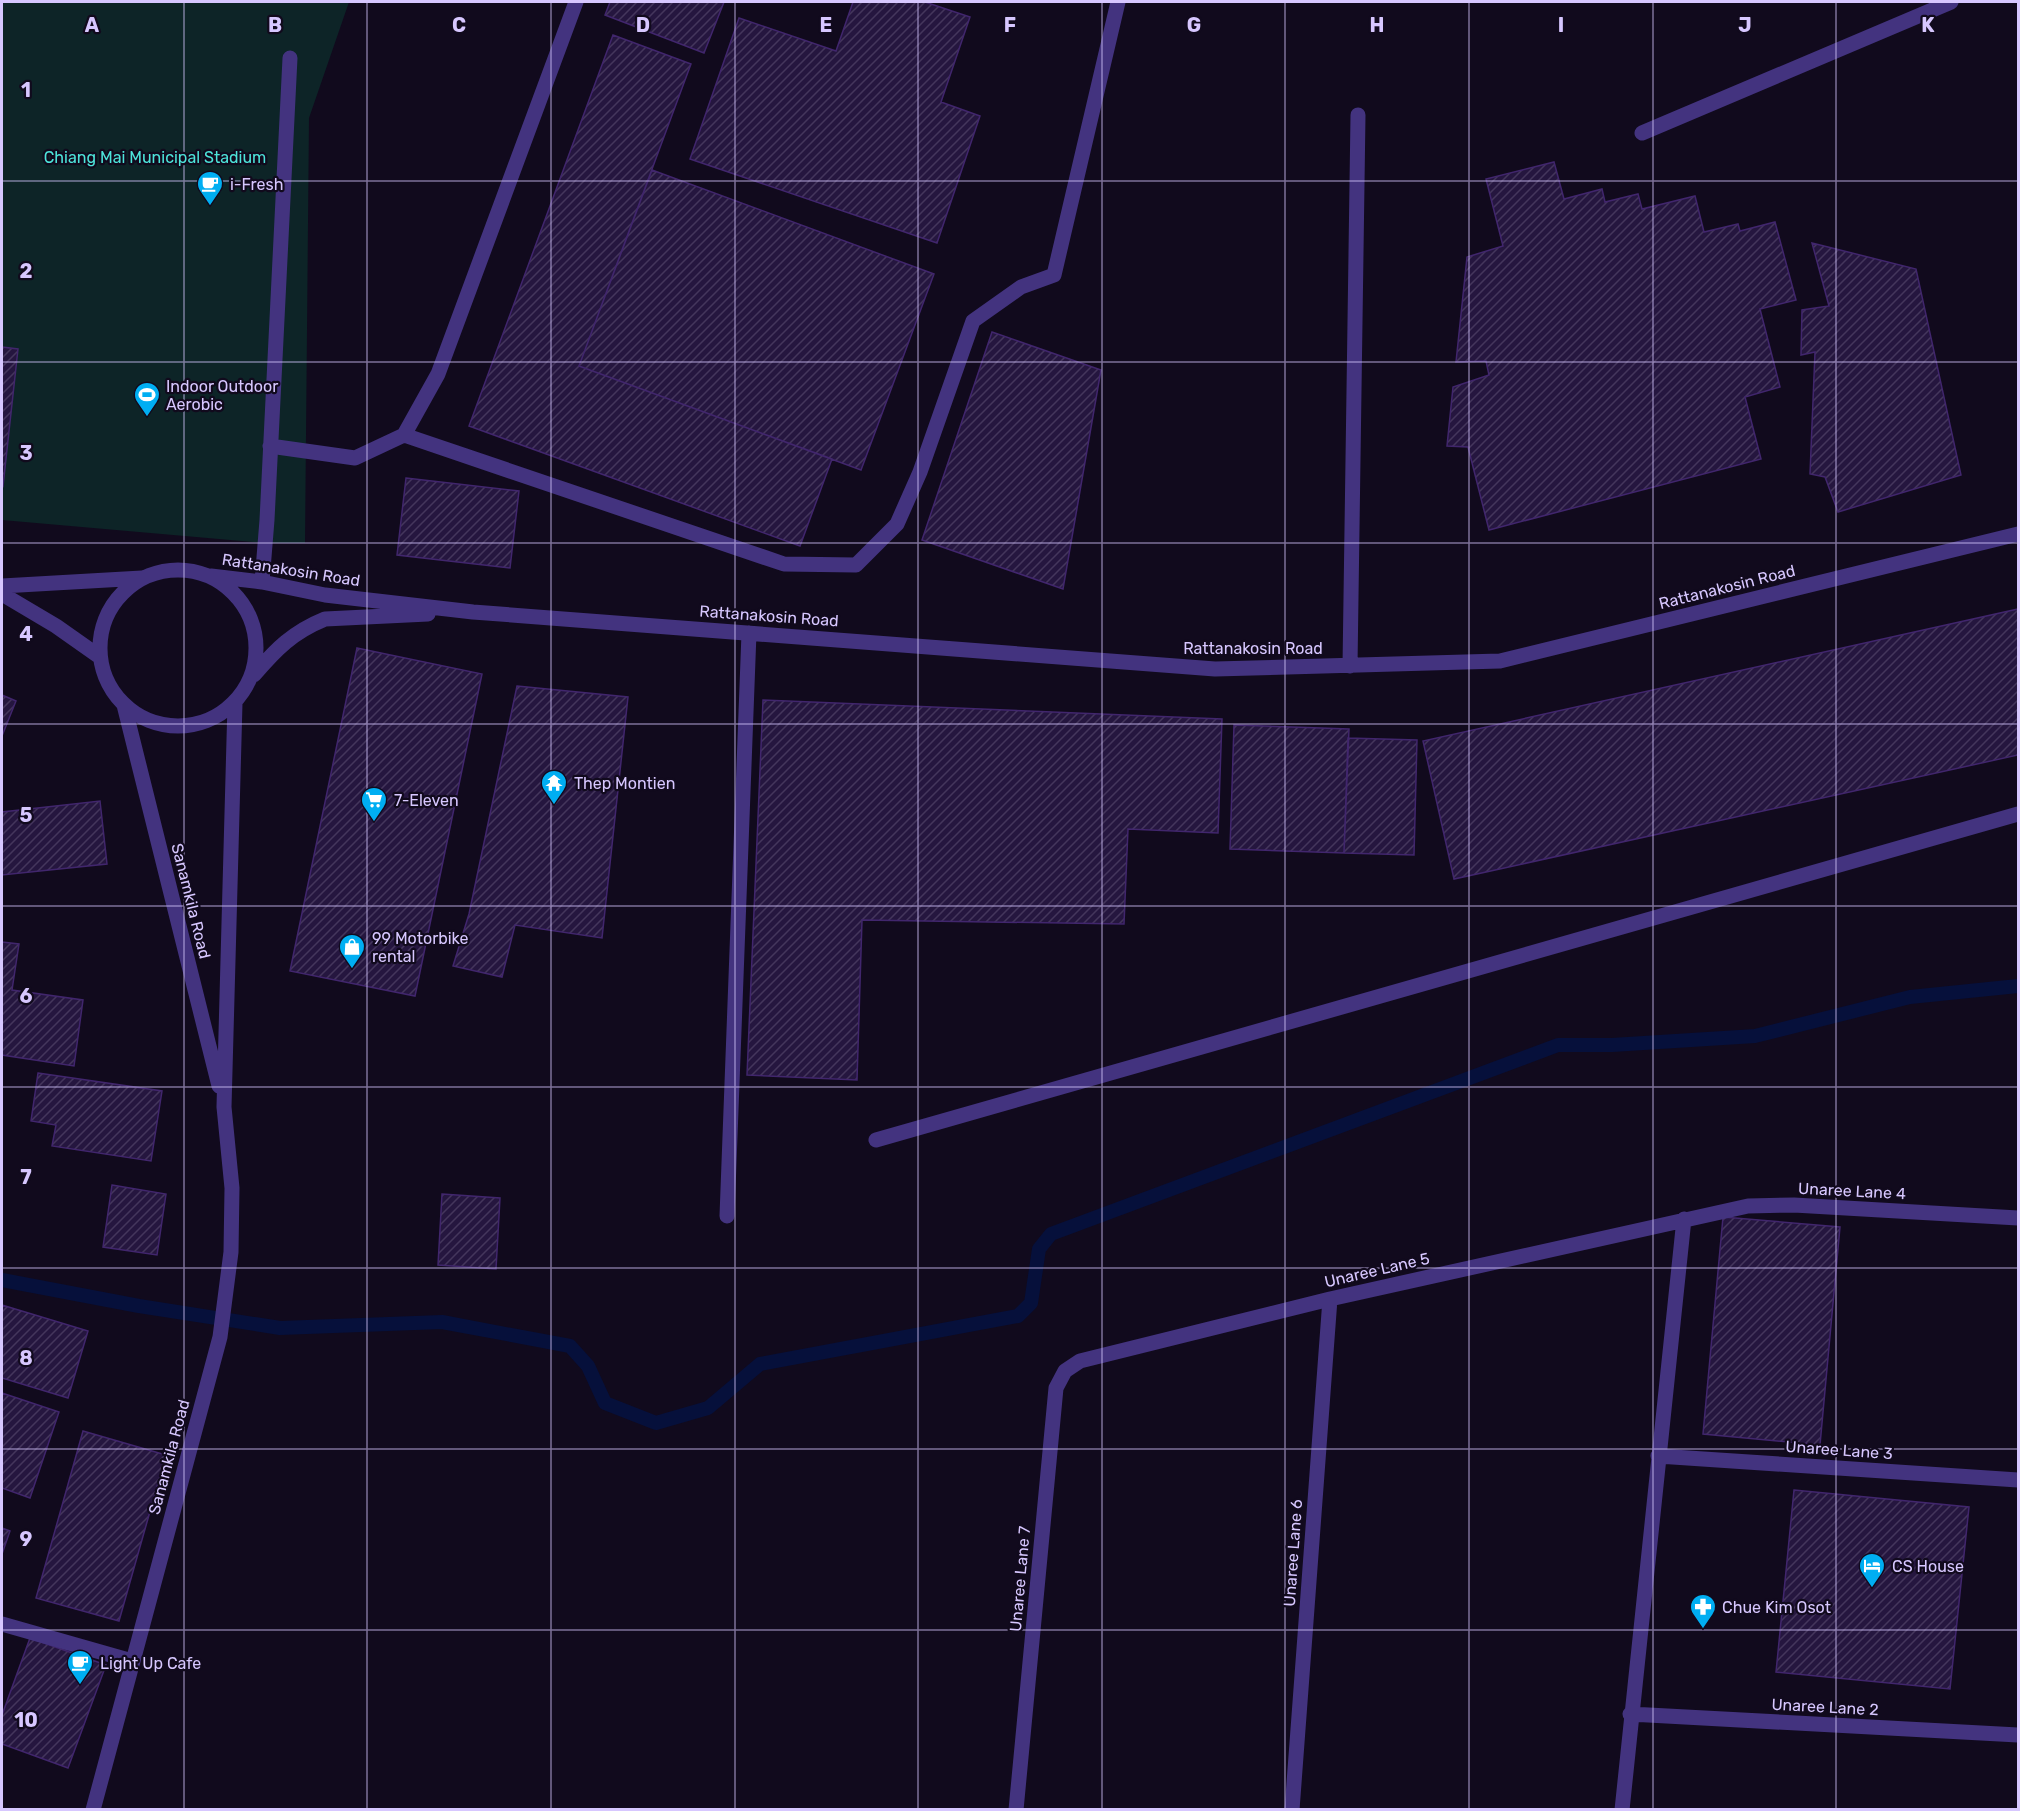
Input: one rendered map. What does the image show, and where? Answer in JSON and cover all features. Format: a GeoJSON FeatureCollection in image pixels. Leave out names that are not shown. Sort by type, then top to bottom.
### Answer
{"type":"FeatureCollection","features":[{"type":"Feature","properties":{"kind":"street"},"geometry":{"type":"LineString","coordinates":[[270,446],[355,458],[404,435],[438,374],[576,2]]}},
{"type":"Feature","properties":{"kind":"street"},"geometry":{"type":"LineString","coordinates":[[404,435],[784,564],[856,565],[897,524],[920,472],[973,321],[1021,287],[1054,275],[1118,2]]}},
{"type":"Feature","properties":{"kind":"street"},"geometry":{"type":"LineString","coordinates":[[1642,134],[1951,2]]}},
{"type":"Feature","properties":{"kind":"street"},"geometry":{"type":"LineString","coordinates":[[262,582],[290,58]]}},
{"type":"Feature","properties":{"kind":"street"},"geometry":{"type":"LineString","coordinates":[[1350,666],[1358,115]]}},
{"type":"Feature","properties":{"kind":"street","name":"Rattanakosin Road"},"geometry":{"type":"LineString","coordinates":[[211,576],[262,582],[325,595],[473,612],[1215,669],[1350,666],[1500,662],[2019,534]]}},
{"type":"Feature","properties":{"kind":"street"},"geometry":{"type":"LineString","coordinates":[[165,570],[188,570],[211,576],[231,590],[241,603],[256,632],[257,657],[250,680],[235,703],[217,716],[197,724],[171,726],[146,719],[124,705],[108,683],[100,657],[100,633],[109,611],[123,592],[143,578],[165,570]]}},
{"type":"Feature","properties":{"kind":"street"},"geometry":{"type":"LineString","coordinates":[[2,586],[143,578]]}},
{"type":"Feature","properties":{"kind":"street"},"geometry":{"type":"LineString","coordinates":[[2,594],[56,626],[100,657]]}},
{"type":"Feature","properties":{"kind":"street","name":"Rattanakosin Road"},"geometry":{"type":"LineString","coordinates":[[250,680],[278,646],[325,619],[473,612]]}},
{"type":"Feature","properties":{"kind":"street"},"geometry":{"type":"LineString","coordinates":[[727,1216],[748,633]]}},
{"type":"Feature","properties":{"kind":"street","name":"Sanamkila Road"},"geometry":{"type":"LineString","coordinates":[[93,1809],[220,1337],[231,1252],[232,1188],[225,1107],[235,703]]}},
{"type":"Feature","properties":{"kind":"street","name":"Sanamkila Road"},"geometry":{"type":"LineString","coordinates":[[124,705],[225,1107]]}},
{"type":"Feature","properties":{"kind":"street"},"geometry":{"type":"LineString","coordinates":[[876,1140],[2019,814]]}},
{"type":"Feature","properties":{"kind":"street","name":"Unaree Lane 4"},"geometry":{"type":"LineString","coordinates":[[1684,1219],[1748,1206],[1794,1205],[2019,1218]]}},
{"type":"Feature","properties":{"kind":"street"},"geometry":{"type":"LineString","coordinates":[[1622,1809],[1630,1714],[1684,1219]]}},
{"type":"Feature","properties":{"kind":"street","name":"Unaree Lane 5"},"geometry":{"type":"LineString","coordinates":[[1080,1361],[1330,1299],[1684,1219]]}},
{"type":"Feature","properties":{"kind":"street","name":"Unaree Lane 6"},"geometry":{"type":"LineString","coordinates":[[1292,1809],[1330,1299]]}},
{"type":"Feature","properties":{"kind":"street","name":"Unaree Lane 7"},"geometry":{"type":"LineString","coordinates":[[1016,1809],[1056,1388],[1065,1371],[1080,1361]]}},
{"type":"Feature","properties":{"kind":"street","name":"Unaree Lane 3"},"geometry":{"type":"LineString","coordinates":[[1658,1456],[2019,1480]]}},
{"type":"Feature","properties":{"kind":"street"},"geometry":{"type":"LineString","coordinates":[[2,1624],[132,1661]]}},
{"type":"Feature","properties":{"kind":"street","name":"Unaree Lane 2"},"geometry":{"type":"LineString","coordinates":[[1630,1714],[2019,1736]]}},
{"type":"Feature","properties":{"kind":"green space","name":"Chiang Mai Municipal Stadium"},"geometry":{"type":"Polygon","coordinates":[[[2,2],[349,2],[309,118],[305,543],[265,543],[2,520],[2,2]]]}},
{"type":"Feature","properties":{"kind":"building"},"geometry":{"type":"Polygon","coordinates":[[[610,2],[724,2],[704,53],[605,15],[610,2]]]}},
{"type":"Feature","properties":{"kind":"building"},"geometry":{"type":"Polygon","coordinates":[[[853,2],[925,2],[970,17],[941,102],[980,116],[937,243],[690,159],[739,18],[836,51],[853,2]]]}},
{"type":"Feature","properties":{"kind":"building"},"geometry":{"type":"Polygon","coordinates":[[[613,35],[691,64],[579,366],[832,459],[800,546],[469,426],[613,35]]]}},
{"type":"Feature","properties":{"kind":"building"},"geometry":{"type":"Polygon","coordinates":[[[1554,162],[1564,199],[1602,189],[1605,202],[1638,194],[1642,209],[1695,196],[1704,232],[1738,224],[1740,231],[1775,222],[1796,300],[1760,309],[1780,387],[1745,397],[1761,459],[1489,530],[1468,447],[1447,446],[1453,387],[1489,375],[1486,361],[1456,362],[1467,257],[1503,246],[1486,179],[1554,162]]]}},
{"type":"Feature","properties":{"kind":"building"},"geometry":{"type":"Polygon","coordinates":[[[652,170],[934,274],[861,470],[579,366],[652,170]]]}},
{"type":"Feature","properties":{"kind":"building"},"geometry":{"type":"Polygon","coordinates":[[[1812,243],[1916,269],[1961,475],[1838,512],[1825,477],[1810,474],[1815,352],[1801,355],[1802,310],[1829,306],[1812,243]]]}},
{"type":"Feature","properties":{"kind":"building"},"geometry":{"type":"Polygon","coordinates":[[[992,332],[1101,370],[1063,589],[922,540],[992,332]]]}},
{"type":"Feature","properties":{"kind":"building"},"geometry":{"type":"Polygon","coordinates":[[[2,347],[18,349],[3,486],[2,485],[2,347]]]}},
{"type":"Feature","properties":{"kind":"building"},"geometry":{"type":"Polygon","coordinates":[[[406,478],[519,491],[510,568],[397,555],[406,478]]]}},
{"type":"Feature","properties":{"kind":"building"},"geometry":{"type":"Polygon","coordinates":[[[2018,609],[2018,755],[1454,879],[1423,741],[2018,609]]]}},
{"type":"Feature","properties":{"kind":"building"},"geometry":{"type":"Polygon","coordinates":[[[357,648],[482,674],[415,996],[290,971],[357,648]]]}},
{"type":"Feature","properties":{"kind":"building","name":"Thep Montien"},"geometry":{"type":"Polygon","coordinates":[[[517,686],[628,697],[602,938],[515,925],[502,977],[453,966],[469,914],[517,686]]]}},
{"type":"Feature","properties":{"kind":"building"},"geometry":{"type":"Polygon","coordinates":[[[2,695],[16,701],[2,736],[2,695]]]}},
{"type":"Feature","properties":{"kind":"building"},"geometry":{"type":"Polygon","coordinates":[[[763,700],[1222,719],[1218,833],[1128,829],[1124,924],[862,920],[857,1080],[747,1075],[763,700]]]}},
{"type":"Feature","properties":{"kind":"building"},"geometry":{"type":"Polygon","coordinates":[[[1234,725],[1349,729],[1344,853],[1230,849],[1234,725]]]}},
{"type":"Feature","properties":{"kind":"building"},"geometry":{"type":"Polygon","coordinates":[[[1348,738],[1417,740],[1414,855],[1344,853],[1348,738]]]}},
{"type":"Feature","properties":{"kind":"building"},"geometry":{"type":"Polygon","coordinates":[[[100,801],[107,864],[2,875],[2,812],[100,801]]]}},
{"type":"Feature","properties":{"kind":"building"},"geometry":{"type":"Polygon","coordinates":[[[2,942],[19,944],[12,990],[83,1000],[74,1066],[2,1055],[2,942]]]}},
{"type":"Feature","properties":{"kind":"building"},"geometry":{"type":"Polygon","coordinates":[[[38,1073],[162,1091],[151,1161],[52,1146],[56,1125],[31,1121],[38,1073]]]}},
{"type":"Feature","properties":{"kind":"building"},"geometry":{"type":"Polygon","coordinates":[[[112,1185],[166,1194],[157,1255],[103,1247],[112,1185]]]}},
{"type":"Feature","properties":{"kind":"building"},"geometry":{"type":"Polygon","coordinates":[[[442,1194],[500,1198],[496,1269],[438,1265],[442,1194]]]}},
{"type":"Feature","properties":{"kind":"building"},"geometry":{"type":"Polygon","coordinates":[[[1723,1217],[1840,1227],[1820,1445],[1703,1434],[1723,1217]]]}},
{"type":"Feature","properties":{"kind":"building"},"geometry":{"type":"Polygon","coordinates":[[[2,1305],[88,1331],[68,1398],[2,1378],[2,1305]]]}},
{"type":"Feature","properties":{"kind":"building"},"geometry":{"type":"Polygon","coordinates":[[[2,1393],[59,1412],[30,1498],[2,1488],[2,1393]]]}},
{"type":"Feature","properties":{"kind":"building"},"geometry":{"type":"Polygon","coordinates":[[[83,1431],[166,1455],[119,1621],[36,1598],[83,1431]]]}},
{"type":"Feature","properties":{"kind":"building","name":"CS House"},"geometry":{"type":"Polygon","coordinates":[[[1794,1490],[1969,1507],[1950,1689],[1776,1672],[1794,1490]]]}},
{"type":"Feature","properties":{"kind":"building"},"geometry":{"type":"Polygon","coordinates":[[[2,1528],[10,1531],[2,1554],[2,1528]]]}},
{"type":"Feature","properties":{"kind":"building"},"geometry":{"type":"Polygon","coordinates":[[[30,1638],[106,1665],[68,1768],[2,1744],[2,1715],[30,1638]]]}},
{"type":"Feature","properties":{"kind":"waterway"},"geometry":{"type":"LineString","coordinates":[[2,1280],[139,1306],[280,1328],[442,1322],[570,1346],[588,1366],[605,1403],[656,1423],[708,1408],[760,1364],[1018,1316],[1031,1303],[1039,1249],[1051,1234],[1558,1045],[1612,1045],[1755,1036],[1910,997],[2018,986]]}},
{"type":"Feature","properties":{"kind":"place","name":"i-Fresh"},"geometry":{"type":"Point","coordinates":[210,207]}},
{"type":"Feature","properties":{"kind":"place","name":"Indoor Outdoor Aerobic"},"geometry":{"type":"Point","coordinates":[147,418]}},
{"type":"Feature","properties":{"kind":"place","name":"Thep Montien"},"geometry":{"type":"Point","coordinates":[554,806]}},
{"type":"Feature","properties":{"kind":"place","name":"7-Eleven"},"geometry":{"type":"Point","coordinates":[374,823]}},
{"type":"Feature","properties":{"kind":"place","name":"99 Motorbike rental"},"geometry":{"type":"Point","coordinates":[352,970]}},
{"type":"Feature","properties":{"kind":"place","name":"CS House"},"geometry":{"type":"Point","coordinates":[1872,1589]}},
{"type":"Feature","properties":{"kind":"place","name":"Chue Kim Osot"},"geometry":{"type":"Point","coordinates":[1703,1630]}},
{"type":"Feature","properties":{"kind":"place","name":"Light Up Cafe"},"geometry":{"type":"Point","coordinates":[80,1686]}}]}
